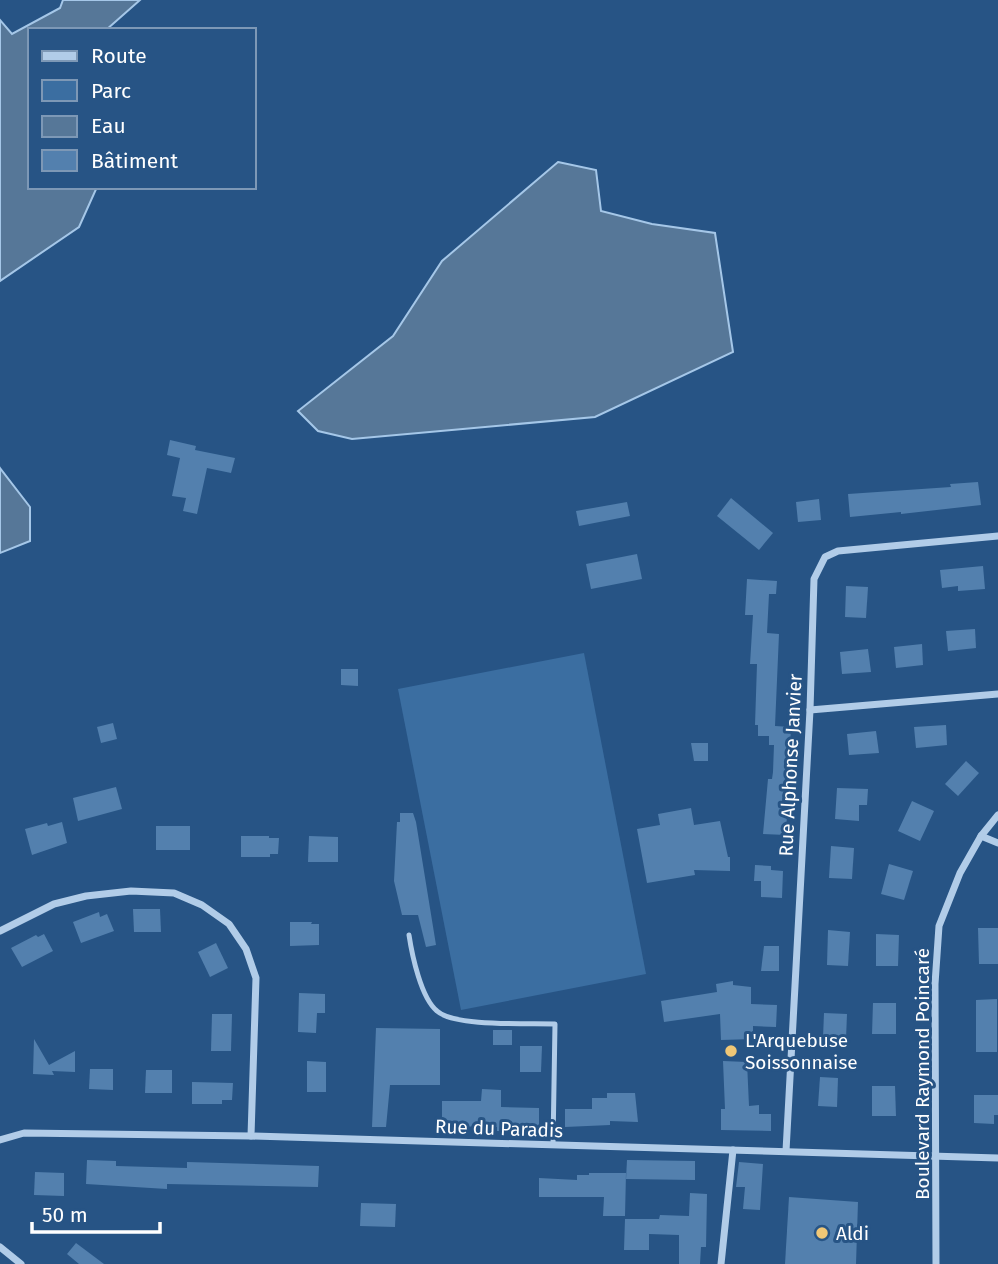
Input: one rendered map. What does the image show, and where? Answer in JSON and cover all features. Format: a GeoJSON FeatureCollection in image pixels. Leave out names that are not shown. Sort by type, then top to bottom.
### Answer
{"type":"FeatureCollection","features":[{"type":"Feature","properties":{"kind":"street","name":"Rue Alphonse Janvier"},"geometry":{"type":"LineString","coordinates":[[786,1152],[810,710],[814,579],[825,557],[838,551],[998,536]]}},
{"type":"Feature","properties":{"kind":"street"},"geometry":{"type":"LineString","coordinates":[[810,710],[998,694]]}},
{"type":"Feature","properties":{"kind":"street","name":"Boulevard Raymond Poincaré"},"geometry":{"type":"LineString","coordinates":[[936,1264],[935,984],[939,926],[960,873],[981,836],[998,815]]}},
{"type":"Feature","properties":{"kind":"street"},"geometry":{"type":"LineString","coordinates":[[981,836],[998,843]]}},
{"type":"Feature","properties":{"kind":"street"},"geometry":{"type":"LineString","coordinates":[[0,931],[54,904],[86,896],[131,891],[174,893],[202,905],[229,924],[246,949],[256,978],[251,1136]]}},
{"type":"Feature","properties":{"kind":"street","name":"Rue du Paradis"},"geometry":{"type":"LineString","coordinates":[[0,1140],[24,1133],[251,1136],[998,1158]]}},
{"type":"Feature","properties":{"kind":"street"},"geometry":{"type":"LineString","coordinates":[[721,1264],[733,1150]]}},
{"type":"Feature","properties":{"kind":"street"},"geometry":{"type":"LineString","coordinates":[[0,1247],[21,1264]]}},
{"type":"Feature","properties":{"kind":"lane"},"geometry":{"type":"LineString","coordinates":[[409,936],[416,972],[436,1011],[453,1020],[555,1024],[553,1145]]}},
{"type":"Feature","properties":{"kind":"green space"},"geometry":{"type":"Polygon","coordinates":[[[584,653],[646,974],[461,1010],[398,689],[584,653]]]}},
{"type":"Feature","properties":{"kind":"water"},"geometry":{"type":"Polygon","coordinates":[[[63,0],[140,0],[108,28],[28,28],[28,189],[96,189],[79,227],[0,281],[0,20],[12,34],[60,8],[63,0]]]}},
{"type":"Feature","properties":{"kind":"water"},"geometry":{"type":"Polygon","coordinates":[[[558,162],[596,170],[601,211],[652,224],[715,233],[733,352],[595,417],[352,439],[318,431],[298,411],[393,336],[442,261],[558,162]]]}},
{"type":"Feature","properties":{"kind":"water"},"geometry":{"type":"Polygon","coordinates":[[[0,468],[30,507],[30,541],[0,553],[0,468]]]}},
{"type":"Feature","properties":{"kind":"building"},"geometry":{"type":"Polygon","coordinates":[[[170,440],[196,446],[195,450],[235,458],[231,473],[207,468],[197,514],[183,511],[186,498],[172,496],[180,458],[167,455],[170,440]]]}},
{"type":"Feature","properties":{"kind":"building"},"geometry":{"type":"Polygon","coordinates":[[[978,482],[981,505],[850,517],[848,494],[951,487],[950,484],[978,482]]]}},
{"type":"Feature","properties":{"kind":"building"},"geometry":{"type":"Polygon","coordinates":[[[731,498],[773,533],[759,550],[717,516],[731,498]]]}},
{"type":"Feature","properties":{"kind":"building"},"geometry":{"type":"Polygon","coordinates":[[[819,499],[821,520],[798,522],[796,502],[819,499]]]}},
{"type":"Feature","properties":{"kind":"building"},"geometry":{"type":"Polygon","coordinates":[[[627,502],[630,516],[579,526],[576,511],[627,502]]]}},
{"type":"Feature","properties":{"kind":"building"},"geometry":{"type":"Polygon","coordinates":[[[637,554],[642,579],[591,589],[586,564],[637,554]]]}},
{"type":"Feature","properties":{"kind":"building"},"geometry":{"type":"Polygon","coordinates":[[[983,566],[985,589],[958,591],[958,586],[942,588],[940,570],[983,566]]]}},
{"type":"Feature","properties":{"kind":"building"},"geometry":{"type":"Polygon","coordinates":[[[747,579],[777,581],[776,594],[769,594],[767,633],[779,634],[775,726],[791,727],[786,835],[763,834],[768,779],[772,779],[773,772],[774,745],[769,745],[769,736],[758,736],[758,725],[755,725],[757,664],[750,664],[753,615],[745,615],[747,579]]]}},
{"type":"Feature","properties":{"kind":"building"},"geometry":{"type":"Polygon","coordinates":[[[846,586],[868,587],[866,618],[845,617],[846,586]]]}},
{"type":"Feature","properties":{"kind":"building"},"geometry":{"type":"Polygon","coordinates":[[[975,629],[976,648],[948,651],[946,631],[975,629]]]}},
{"type":"Feature","properties":{"kind":"building"},"geometry":{"type":"Polygon","coordinates":[[[922,644],[923,665],[896,668],[894,647],[922,644]]]}},
{"type":"Feature","properties":{"kind":"building"},"geometry":{"type":"Polygon","coordinates":[[[868,649],[871,672],[842,674],[840,652],[868,649]]]}},
{"type":"Feature","properties":{"kind":"building"},"geometry":{"type":"Polygon","coordinates":[[[341,669],[358,669],[358,686],[341,685],[341,669]]]}},
{"type":"Feature","properties":{"kind":"building"},"geometry":{"type":"Polygon","coordinates":[[[113,723],[117,739],[101,743],[97,727],[113,723]]]}},
{"type":"Feature","properties":{"kind":"building"},"geometry":{"type":"Polygon","coordinates":[[[946,725],[947,745],[916,748],[914,727],[946,725]]]}},
{"type":"Feature","properties":{"kind":"building"},"geometry":{"type":"Polygon","coordinates":[[[876,731],[879,753],[849,755],[847,734],[876,731]]]}},
{"type":"Feature","properties":{"kind":"building"},"geometry":{"type":"Polygon","coordinates":[[[691,743],[708,743],[708,761],[694,761],[691,743]]]}},
{"type":"Feature","properties":{"kind":"building"},"geometry":{"type":"Polygon","coordinates":[[[966,761],[979,773],[958,796],[945,784],[966,761]]]}},
{"type":"Feature","properties":{"kind":"building"},"geometry":{"type":"Polygon","coordinates":[[[116,787],[122,809],[78,821],[73,798],[116,787]]]}},
{"type":"Feature","properties":{"kind":"building"},"geometry":{"type":"Polygon","coordinates":[[[837,788],[868,789],[867,805],[859,805],[859,821],[835,819],[837,788]]]}},
{"type":"Feature","properties":{"kind":"building"},"geometry":{"type":"Polygon","coordinates":[[[912,801],[934,811],[920,841],[898,831],[912,801]]]}},
{"type":"Feature","properties":{"kind":"building"},"geometry":{"type":"Polygon","coordinates":[[[691,808],[694,825],[720,821],[730,857],[730,871],[694,870],[695,875],[647,883],[637,829],[660,825],[658,814],[691,808]]]}},
{"type":"Feature","properties":{"kind":"building"},"geometry":{"type":"Polygon","coordinates":[[[400,813],[413,813],[416,822],[436,945],[426,947],[418,915],[402,915],[394,881],[397,822],[400,822],[400,813]]]}},
{"type":"Feature","properties":{"kind":"building"},"geometry":{"type":"Polygon","coordinates":[[[62,822],[67,843],[32,855],[25,829],[62,822]]]}},
{"type":"Feature","properties":{"kind":"building"},"geometry":{"type":"Polygon","coordinates":[[[156,826],[190,826],[190,850],[156,850],[156,826]]]}},
{"type":"Feature","properties":{"kind":"building"},"geometry":{"type":"Polygon","coordinates":[[[241,836],[279,838],[278,854],[270,854],[270,857],[241,857],[241,836]]]}},
{"type":"Feature","properties":{"kind":"building"},"geometry":{"type":"Polygon","coordinates":[[[309,836],[338,837],[338,862],[308,862],[309,836]]]}},
{"type":"Feature","properties":{"kind":"building"},"geometry":{"type":"Polygon","coordinates":[[[831,846],[854,848],[852,879],[829,878],[831,846]]]}},
{"type":"Feature","properties":{"kind":"building"},"geometry":{"type":"Polygon","coordinates":[[[889,864],[913,871],[904,900],[881,894],[889,864]]]}},
{"type":"Feature","properties":{"kind":"building"},"geometry":{"type":"Polygon","coordinates":[[[755,865],[771,866],[771,870],[783,871],[782,898],[761,897],[761,881],[754,881],[755,865]]]}},
{"type":"Feature","properties":{"kind":"building"},"geometry":{"type":"Polygon","coordinates":[[[133,909],[160,909],[161,932],[134,932],[133,909]]]}},
{"type":"Feature","properties":{"kind":"building"},"geometry":{"type":"Polygon","coordinates":[[[99,912],[100,917],[107,914],[114,931],[81,943],[73,922],[99,912]]]}},
{"type":"Feature","properties":{"kind":"building"},"geometry":{"type":"Polygon","coordinates":[[[290,922],[319,924],[319,945],[290,946],[290,922]]]}},
{"type":"Feature","properties":{"kind":"building"},"geometry":{"type":"Polygon","coordinates":[[[978,928],[998,928],[998,964],[979,964],[978,928]]]}},
{"type":"Feature","properties":{"kind":"building"},"geometry":{"type":"Polygon","coordinates":[[[828,930],[850,932],[848,966],[827,965],[828,930]]]}},
{"type":"Feature","properties":{"kind":"building"},"geometry":{"type":"Polygon","coordinates":[[[44,934],[53,951],[22,967],[11,948],[36,935],[38,937],[44,934]]]}},
{"type":"Feature","properties":{"kind":"building"},"geometry":{"type":"Polygon","coordinates":[[[876,934],[899,935],[898,966],[876,966],[876,934]]]}},
{"type":"Feature","properties":{"kind":"building"},"geometry":{"type":"Polygon","coordinates":[[[216,943],[228,968],[210,977],[198,952],[216,943]]]}},
{"type":"Feature","properties":{"kind":"building"},"geometry":{"type":"Polygon","coordinates":[[[764,946],[779,946],[779,971],[761,971],[764,946]]]}},
{"type":"Feature","properties":{"kind":"building"},"geometry":{"type":"Polygon","coordinates":[[[733,981],[733,985],[751,987],[751,1004],[777,1005],[776,1027],[753,1026],[753,1039],[721,1040],[720,1014],[664,1022],[661,1001],[717,992],[716,984],[733,981]]]}},
{"type":"Feature","properties":{"kind":"building"},"geometry":{"type":"Polygon","coordinates":[[[299,993],[325,994],[325,1013],[317,1013],[316,1033],[298,1032],[299,993]]]}},
{"type":"Feature","properties":{"kind":"building"},"geometry":{"type":"Polygon","coordinates":[[[997,999],[997,1052],[976,1052],[976,1000],[997,999]]]}},
{"type":"Feature","properties":{"kind":"building"},"geometry":{"type":"Polygon","coordinates":[[[873,1003],[896,1003],[896,1034],[872,1034],[873,1003]]]}},
{"type":"Feature","properties":{"kind":"building"},"geometry":{"type":"Polygon","coordinates":[[[824,1013],[847,1014],[846,1039],[823,1038],[824,1013]]]}},
{"type":"Feature","properties":{"kind":"building"},"geometry":{"type":"Polygon","coordinates":[[[212,1014],[232,1014],[231,1051],[211,1051],[212,1014]]]}},
{"type":"Feature","properties":{"kind":"building"},"geometry":{"type":"Polygon","coordinates":[[[376,1028],[440,1029],[440,1085],[390,1085],[386,1127],[372,1127],[376,1028]]]}},
{"type":"Feature","properties":{"kind":"building"},"geometry":{"type":"Polygon","coordinates":[[[493,1030],[512,1030],[512,1045],[493,1045],[493,1030]]]}},
{"type":"Feature","properties":{"kind":"building"},"geometry":{"type":"Polygon","coordinates":[[[34,1039],[49,1065],[75,1051],[75,1072],[33,1074],[34,1039]]]}},
{"type":"Feature","properties":{"kind":"building"},"geometry":{"type":"Polygon","coordinates":[[[520,1046],[542,1046],[541,1072],[520,1072],[520,1046]]]}},
{"type":"Feature","properties":{"kind":"building"},"geometry":{"type":"Polygon","coordinates":[[[307,1061],[326,1062],[326,1092],[307,1092],[307,1061]]]}},
{"type":"Feature","properties":{"kind":"building"},"geometry":{"type":"Polygon","coordinates":[[[723,1061],[747,1062],[749,1106],[759,1105],[759,1114],[771,1114],[771,1131],[721,1130],[721,1109],[725,1109],[723,1061]]]}},
{"type":"Feature","properties":{"kind":"building"},"geometry":{"type":"Polygon","coordinates":[[[90,1069],[113,1069],[113,1090],[89,1089],[90,1069]]]}},
{"type":"Feature","properties":{"kind":"building"},"geometry":{"type":"Polygon","coordinates":[[[146,1070],[172,1070],[172,1093],[145,1093],[146,1070]]]}},
{"type":"Feature","properties":{"kind":"building"},"geometry":{"type":"Polygon","coordinates":[[[820,1077],[838,1078],[837,1107],[818,1106],[820,1077]]]}},
{"type":"Feature","properties":{"kind":"building"},"geometry":{"type":"Polygon","coordinates":[[[192,1082],[233,1083],[232,1100],[222,1100],[222,1104],[192,1104],[192,1082]]]}},
{"type":"Feature","properties":{"kind":"building"},"geometry":{"type":"Polygon","coordinates":[[[872,1086],[895,1086],[896,1116],[872,1116],[872,1086]]]}},
{"type":"Feature","properties":{"kind":"building"},"geometry":{"type":"Polygon","coordinates":[[[482,1089],[501,1090],[501,1107],[539,1108],[539,1133],[497,1131],[497,1127],[442,1126],[442,1101],[481,1101],[482,1089]]]}},
{"type":"Feature","properties":{"kind":"building"},"geometry":{"type":"Polygon","coordinates":[[[607,1093],[635,1093],[638,1122],[610,1121],[610,1125],[565,1127],[565,1109],[592,1109],[592,1098],[607,1098],[607,1093]]]}},
{"type":"Feature","properties":{"kind":"building"},"geometry":{"type":"Polygon","coordinates":[[[974,1095],[998,1095],[998,1115],[994,1115],[994,1124],[974,1123],[974,1095]]]}},
{"type":"Feature","properties":{"kind":"building"},"geometry":{"type":"Polygon","coordinates":[[[87,1160],[116,1161],[116,1166],[187,1168],[187,1162],[319,1166],[318,1187],[167,1184],[167,1189],[86,1184],[87,1160]]]}},
{"type":"Feature","properties":{"kind":"building"},"geometry":{"type":"Polygon","coordinates":[[[627,1160],[695,1161],[695,1180],[626,1179],[627,1160]]]}},
{"type":"Feature","properties":{"kind":"building"},"geometry":{"type":"Polygon","coordinates":[[[739,1162],[763,1164],[760,1210],[743,1209],[745,1187],[736,1187],[739,1162]]]}},
{"type":"Feature","properties":{"kind":"building"},"geometry":{"type":"Polygon","coordinates":[[[35,1172],[64,1173],[64,1196],[34,1195],[35,1172]]]}},
{"type":"Feature","properties":{"kind":"building"},"geometry":{"type":"Polygon","coordinates":[[[626,1173],[625,1216],[603,1216],[604,1197],[539,1197],[539,1178],[577,1180],[577,1175],[626,1173]]]}},
{"type":"Feature","properties":{"kind":"building"},"geometry":{"type":"Polygon","coordinates":[[[690,1193],[707,1194],[706,1247],[701,1247],[700,1264],[679,1264],[679,1235],[649,1234],[649,1250],[624,1250],[625,1219],[659,1219],[660,1215],[689,1216],[690,1193]]]}},
{"type":"Feature","properties":{"kind":"building","name":"Aldi"},"geometry":{"type":"Polygon","coordinates":[[[789,1197],[858,1202],[856,1264],[785,1264],[789,1197]]]}},
{"type":"Feature","properties":{"kind":"building"},"geometry":{"type":"Polygon","coordinates":[[[361,1203],[396,1204],[395,1227],[360,1226],[361,1203]]]}},
{"type":"Feature","properties":{"kind":"building"},"geometry":{"type":"Polygon","coordinates":[[[76,1243],[104,1264],[79,1264],[67,1254],[76,1243]]]}},
{"type":"Feature","properties":{"kind":"place","name":"L'Arquebuse Soissonnaise"},"geometry":{"type":"Point","coordinates":[731,1051]}},
{"type":"Feature","properties":{"kind":"place","name":"Aldi"},"geometry":{"type":"Point","coordinates":[822,1233]}}]}
